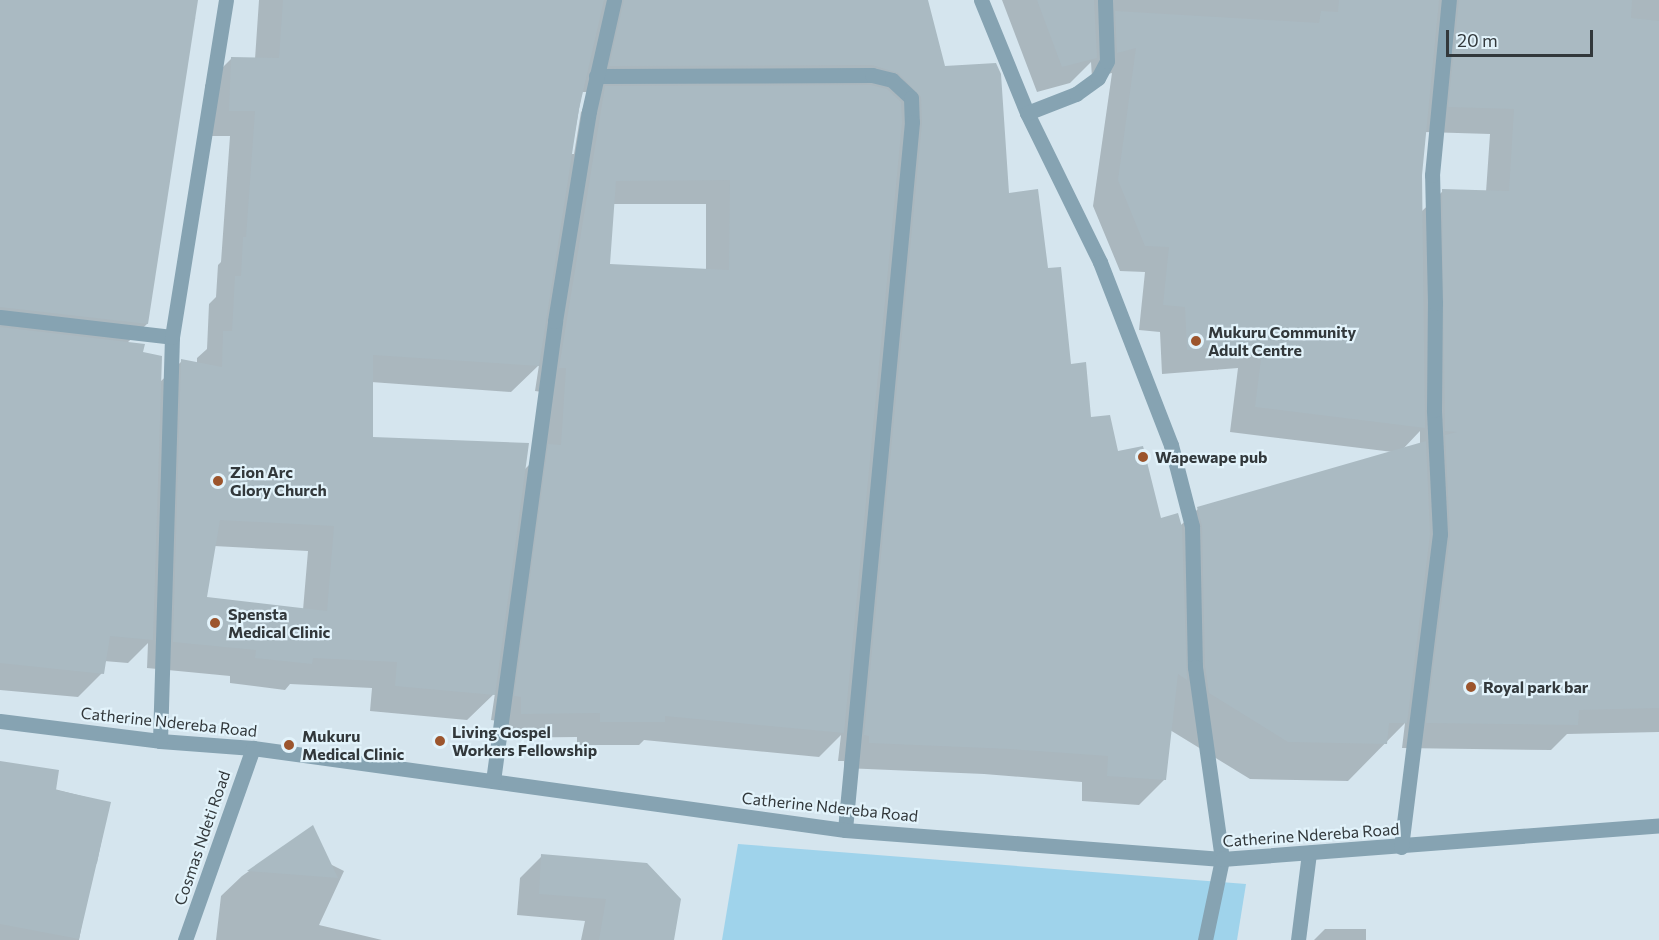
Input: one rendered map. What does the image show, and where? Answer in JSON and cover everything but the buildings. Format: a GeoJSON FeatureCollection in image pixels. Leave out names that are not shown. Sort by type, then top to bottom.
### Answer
{"type":"FeatureCollection","features":[{"type":"Feature","properties":{"kind":"street"},"geometry":{"type":"LineString","coordinates":[[160,741],[172,337],[226,0]]}},
{"type":"Feature","properties":{"kind":"street"},"geometry":{"type":"LineString","coordinates":[[493,781],[555,321],[596,76],[614,0]]}},
{"type":"Feature","properties":{"kind":"street"},"geometry":{"type":"LineString","coordinates":[[981,0],[1027,113],[1100,262],[1167,435],[1192,526],[1195,667],[1222,860],[1205,940]]}},
{"type":"Feature","properties":{"kind":"street"},"geometry":{"type":"LineString","coordinates":[[1027,113],[1076,94],[1098,78],[1107,62],[1105,0]]}},
{"type":"Feature","properties":{"kind":"street"},"geometry":{"type":"LineString","coordinates":[[1401,847],[1440,534],[1434,410],[1435,303],[1432,175],[1449,0]]}},
{"type":"Feature","properties":{"kind":"street"},"geometry":{"type":"LineString","coordinates":[[596,76],[872,75],[892,80],[911,98],[912,122],[845,830]]}},
{"type":"Feature","properties":{"kind":"street"},"geometry":{"type":"LineString","coordinates":[[0,316],[172,337]]}},
{"type":"Feature","properties":{"kind":"street","name":"Catherine Ndereba Road"},"geometry":{"type":"LineString","coordinates":[[0,721],[160,741],[253,748],[845,830],[1222,860],[1659,825]]}},
{"type":"Feature","properties":{"kind":"street","name":"Cosmas Ndeti Road"},"geometry":{"type":"LineString","coordinates":[[185,940],[253,748]]}},
{"type":"Feature","properties":{"kind":"street"},"geometry":{"type":"LineString","coordinates":[[1298,940],[1309,853]]}},
{"type":"Feature","properties":{"kind":"shaded area"},"geometry":{"type":"Polygon","coordinates":[[[738,844],[1246,884],[1237,940],[722,940],[738,844]]]}},
{"type":"Feature","properties":{"kind":"place","name":"Mukuru Community Adult Centre"},"geometry":{"type":"Point","coordinates":[1196,341]}},
{"type":"Feature","properties":{"kind":"place","name":"Wapewape pub"},"geometry":{"type":"Point","coordinates":[1143,457]}},
{"type":"Feature","properties":{"kind":"place","name":"Zion Arc Glory Church"},"geometry":{"type":"Point","coordinates":[218,481]}},
{"type":"Feature","properties":{"kind":"place","name":"Spensta Medical Clinic"},"geometry":{"type":"Point","coordinates":[215,623]}},
{"type":"Feature","properties":{"kind":"place","name":"Royal park bar"},"geometry":{"type":"Point","coordinates":[1471,687]}},
{"type":"Feature","properties":{"kind":"place","name":"Living Gospel Workers Fellowship"},"geometry":{"type":"Point","coordinates":[440,741]}},
{"type":"Feature","properties":{"kind":"place","name":"Mukuru Medical Clinic"},"geometry":{"type":"Point","coordinates":[289,745]}}]}
